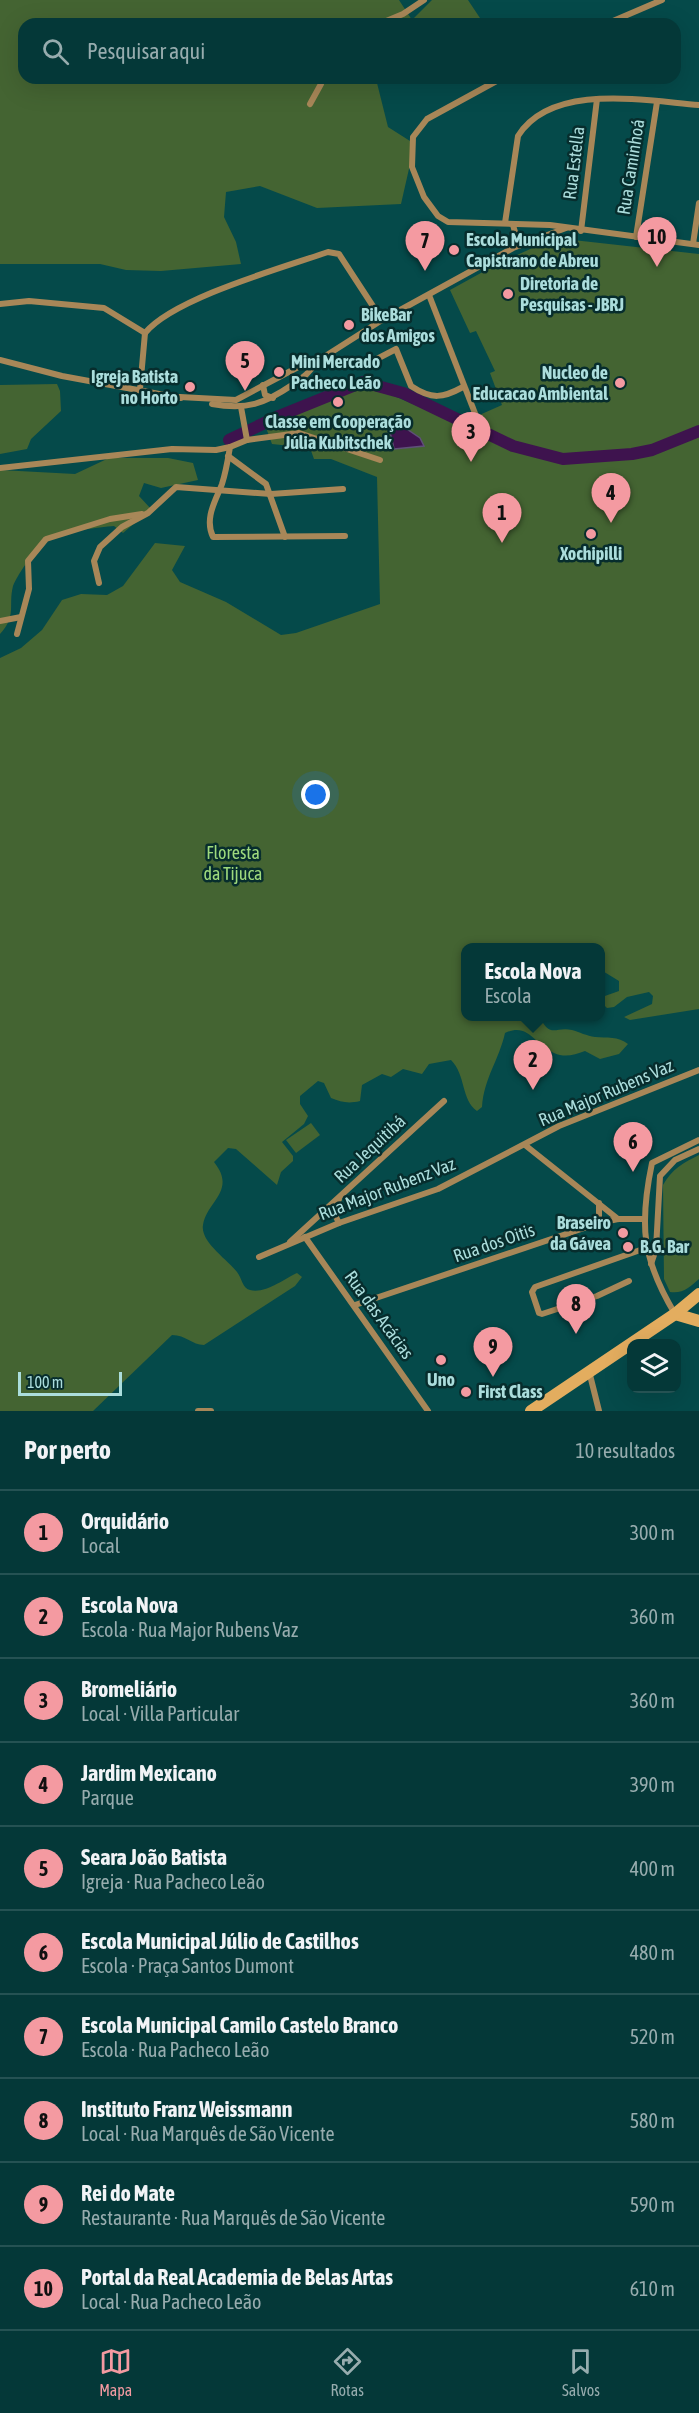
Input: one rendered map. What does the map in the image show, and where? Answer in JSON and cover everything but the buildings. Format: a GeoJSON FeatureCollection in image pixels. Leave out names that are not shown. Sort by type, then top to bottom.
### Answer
{"type":"FeatureCollection","features":[{"type":"Feature","properties":{"kind":"street"},"geometry":{"type":"LineString","coordinates":[[393,18],[424,0]]}},
{"type":"Feature","properties":{"kind":"street"},"geometry":{"type":"LineString","coordinates":[[620,18],[662,0]]}},
{"type":"Feature","properties":{"kind":"street"},"geometry":{"type":"LineString","coordinates":[[310,104],[321,84]]}},
{"type":"Feature","properties":{"kind":"street"},"geometry":{"type":"LineString","coordinates":[[491,84],[427,119],[413,138],[412,167],[424,197],[442,219],[569,227],[581,231],[696,244],[699,203]]}},
{"type":"Feature","properties":{"kind":"street"},"geometry":{"type":"LineString","coordinates":[[505,223],[516,145],[523,128],[551,110],[597,99],[621,97],[699,105]]}},
{"type":"Feature","properties":{"kind":"street","name":"Rua Estella"},"geometry":{"type":"LineString","coordinates":[[581,231],[597,99]]}},
{"type":"Feature","properties":{"kind":"street","name":"Rua Caminhoá"},"geometry":{"type":"LineString","coordinates":[[636,237],[657,102]]}},
{"type":"Feature","properties":{"kind":"street"},"geometry":{"type":"LineString","coordinates":[[513,225],[519,246]]}},
{"type":"Feature","properties":{"kind":"street"},"geometry":{"type":"LineString","coordinates":[[180,397],[222,401],[236,400],[248,395],[302,365],[316,362],[382,320],[519,246],[569,227]]}},
{"type":"Feature","properties":{"kind":"street"},"geometry":{"type":"LineString","coordinates":[[140,389],[145,333],[156,322],[187,303],[333,252],[339,254],[382,320]]}},
{"type":"Feature","properties":{"kind":"street"},"geometry":{"type":"LineString","coordinates":[[429,295],[478,421]]}},
{"type":"Feature","properties":{"kind":"street"},"geometry":{"type":"LineString","coordinates":[[0,304],[29,301],[104,308],[145,333]]}},
{"type":"Feature","properties":{"kind":"street"},"geometry":{"type":"LineString","coordinates":[[373,361],[396,349],[411,386],[431,396],[442,398],[464,387]]}},
{"type":"Feature","properties":{"kind":"street"},"geometry":{"type":"LineString","coordinates":[[0,360],[62,376],[243,406],[273,398],[310,372],[316,362]]}},
{"type":"Feature","properties":{"kind":"street"},"geometry":{"type":"LineString","coordinates":[[263,385],[265,395],[273,398]]}},
{"type":"Feature","properties":{"kind":"street"},"geometry":{"type":"LineString","coordinates":[[247,440],[243,406],[248,395]]}},
{"type":"Feature","properties":{"kind":"street"},"geometry":{"type":"LineString","coordinates":[[0,468],[172,449],[216,450],[247,440],[299,433],[380,460]]}},
{"type":"Feature","properties":{"kind":"street"},"geometry":{"type":"LineString","coordinates":[[230,447],[221,486],[217,490],[210,515],[213,537],[345,536]]}},
{"type":"Feature","properties":{"kind":"street"},"geometry":{"type":"LineString","coordinates":[[228,456],[260,477],[271,494],[285,537]]}},
{"type":"Feature","properties":{"kind":"street"},"geometry":{"type":"LineString","coordinates":[[99,583],[94,561],[100,547],[122,527],[148,513],[176,487],[271,494],[343,489]]}},
{"type":"Feature","properties":{"kind":"street"},"geometry":{"type":"LineString","coordinates":[[17,634],[29,589],[28,561],[46,539],[110,519],[148,513]]}},
{"type":"Feature","properties":{"kind":"street"},"geometry":{"type":"LineString","coordinates":[[0,621],[21,617]]}},
{"type":"Feature","properties":{"kind":"street","name":"Rua Major Rubens Vaz"},"geometry":{"type":"LineString","coordinates":[[525,1145],[559,1126],[699,1070]]}},
{"type":"Feature","properties":{"kind":"street","name":"Rua Jequitibá"},"geometry":{"type":"LineString","coordinates":[[290,1243],[294,1236],[444,1101]]}},
{"type":"Feature","properties":{"kind":"street"},"geometry":{"type":"LineString","coordinates":[[699,1140],[652,1163],[646,1188],[645,1219],[646,1248],[657,1284],[675,1314],[699,1321]]}},
{"type":"Feature","properties":{"kind":"street"},"geometry":{"type":"LineString","coordinates":[[525,1145],[618,1219]]}},
{"type":"Feature","properties":{"kind":"street","name":"Rua Major Rubenz Vaz"},"geometry":{"type":"LineString","coordinates":[[259,1257],[339,1223],[438,1189],[525,1145]]}},
{"type":"Feature","properties":{"kind":"street"},"geometry":{"type":"LineString","coordinates":[[651,1264],[656,1250],[660,1176],[675,1160],[699,1149]]}},
{"type":"Feature","properties":{"kind":"street"},"geometry":{"type":"LineString","coordinates":[[339,1223],[334,1214],[340,1196]]}},
{"type":"Feature","properties":{"kind":"street"},"geometry":{"type":"LineString","coordinates":[[598,1203],[599,1223]]}},
{"type":"Feature","properties":{"kind":"street","name":"Rua dos Oitis"},"geometry":{"type":"LineString","coordinates":[[355,1305],[599,1223],[618,1219],[645,1219]]}},
{"type":"Feature","properties":{"kind":"street","name":"Rua das Acácias"},"geometry":{"type":"LineString","coordinates":[[304,1237],[355,1305],[428,1411]]}},
{"type":"Feature","properties":{"kind":"street"},"geometry":{"type":"LineString","coordinates":[[629,1281],[597,1296],[542,1314],[539,1313],[532,1292],[535,1287],[646,1248]]}},
{"type":"Feature","properties":{"kind":"street"},"geometry":{"type":"LineString","coordinates":[[531,1411],[675,1314],[699,1294]]}},
{"type":"Feature","properties":{"kind":"street"},"geometry":{"type":"LineString","coordinates":[[589,1371],[599,1411]]}},
{"type":"Feature","properties":{"kind":"street"},"geometry":{"type":"LineString","coordinates":[[198,1411],[211,1411]]}},
{"type":"Feature","properties":{"kind":"green space"},"geometry":{"type":"Polygon","coordinates":[[[0,0],[399,0],[411,18],[18,18],[18,84],[377,84],[388,127],[410,141],[411,160],[401,204],[317,208],[260,186],[226,192],[224,217],[236,242],[241,264],[161,271],[126,270],[100,264],[0,264],[0,0]]]}},
{"type":"Feature","properties":{"kind":"green space"},"geometry":{"type":"Polygon","coordinates":[[[432,0],[468,0],[480,18],[414,18],[432,0]]]}},
{"type":"Feature","properties":{"kind":"green space","name":"Floresta da Tijuca"},"geometry":{"type":"Polygon","coordinates":[[[555,238],[699,254],[699,1009],[630,1020],[624,1017],[652,1004],[653,996],[649,992],[627,997],[614,1007],[607,1008],[605,996],[619,991],[619,981],[605,972],[605,943],[461,943],[461,1021],[542,1021],[550,1030],[572,1030],[624,1041],[628,1044],[619,1054],[600,1059],[585,1051],[558,1055],[526,1032],[513,1030],[505,1033],[486,1087],[482,1107],[477,1111],[468,1100],[459,1073],[451,1060],[429,1064],[422,1074],[403,1069],[391,1077],[382,1074],[362,1085],[360,1101],[356,1102],[331,1098],[324,1083],[318,1081],[300,1096],[300,1104],[308,1116],[304,1124],[282,1142],[293,1156],[293,1161],[281,1172],[277,1185],[236,1149],[228,1148],[214,1162],[223,1181],[222,1188],[203,1225],[203,1231],[210,1244],[237,1272],[247,1289],[262,1290],[297,1273],[302,1277],[295,1286],[204,1345],[172,1335],[93,1411],[0,1411],[0,658],[21,648],[42,630],[62,600],[81,594],[107,595],[123,586],[155,543],[185,546],[172,570],[180,582],[226,602],[281,635],[296,633],[380,604],[377,477],[331,459],[314,459],[310,448],[272,444],[265,425],[364,383],[459,424],[502,405],[490,373],[495,371],[476,331],[470,333],[450,290],[499,263],[555,238]]]}},
{"type":"Feature","properties":{"kind":"green space"},"geometry":{"type":"Polygon","coordinates":[[[57,384],[60,391],[61,411],[31,439],[27,449],[0,454],[0,385],[57,384]]]}},
{"type":"Feature","properties":{"kind":"green space"},"geometry":{"type":"Polygon","coordinates":[[[109,458],[168,458],[193,463],[198,480],[161,488],[144,483],[139,496],[151,509],[123,533],[114,526],[81,530],[45,541],[15,581],[10,616],[0,634],[0,470],[75,474],[109,458]]]}},
{"type":"Feature","properties":{"kind":"green space"},"geometry":{"type":"Polygon","coordinates":[[[311,1123],[320,1135],[296,1153],[286,1140],[311,1123]]]}},
{"type":"Feature","properties":{"kind":"green space"},"geometry":{"type":"Polygon","coordinates":[[[699,1155],[699,1279],[683,1291],[670,1292],[664,1279],[663,1185],[678,1167],[699,1155]]]}},
{"type":"Feature","properties":{"kind":"shaded area"},"geometry":{"type":"Polygon","coordinates":[[[389,417],[420,438],[424,446],[394,449],[387,419],[389,417]]]}},
{"type":"Feature","properties":{"kind":"waterway"},"geometry":{"type":"LineString","coordinates":[[229,440],[279,416],[363,382],[403,393],[513,446],[563,459],[632,454],[652,450],[699,431]]}},
{"type":"Feature","properties":{"kind":"place","name":"Escola Municipal Capistrano de Abreu"},"geometry":{"type":"Point","coordinates":[454,250]}},
{"type":"Feature","properties":{"kind":"place","name":"Portal da Real Academia de Belas Artas"},"geometry":{"type":"Point","coordinates":[657,267]}},
{"type":"Feature","properties":{"kind":"place","name":"Escola Municipal Camilo Castelo Branco"},"geometry":{"type":"Point","coordinates":[425,271]}},
{"type":"Feature","properties":{"kind":"place","name":"Diretoria de Pesquisas - JBRJ"},"geometry":{"type":"Point","coordinates":[508,294]}},
{"type":"Feature","properties":{"kind":"place","name":"BikeBar dos Amigos"},"geometry":{"type":"Point","coordinates":[349,325]}},
{"type":"Feature","properties":{"kind":"place","name":"Mini Mercado Pacheco Leão"},"geometry":{"type":"Point","coordinates":[279,372]}},
{"type":"Feature","properties":{"kind":"place","name":"Nucleo de Educacao Ambiental"},"geometry":{"type":"Point","coordinates":[620,383]}},
{"type":"Feature","properties":{"kind":"place","name":"Igreja Batista no Horto"},"geometry":{"type":"Point","coordinates":[190,387]}},
{"type":"Feature","properties":{"kind":"place","name":"Seara João Batista"},"geometry":{"type":"Point","coordinates":[245,391]}},
{"type":"Feature","properties":{"kind":"place","name":"Classe em Cooperação Júlia Kubitschek"},"geometry":{"type":"Point","coordinates":[338,402]}},
{"type":"Feature","properties":{"kind":"place","name":"Bromeliário"},"geometry":{"type":"Point","coordinates":[471,462]}},
{"type":"Feature","properties":{"kind":"place","name":"Jardim Mexicano"},"geometry":{"type":"Point","coordinates":[611,523]}},
{"type":"Feature","properties":{"kind":"place","name":"Xochipilli"},"geometry":{"type":"Point","coordinates":[591,534]}},
{"type":"Feature","properties":{"kind":"place","name":"Orquidário"},"geometry":{"type":"Point","coordinates":[502,543]}},
{"type":"Feature","properties":{"kind":"place","name":"Escola Nova"},"geometry":{"type":"Point","coordinates":[533,1090]}},
{"type":"Feature","properties":{"kind":"place","name":"Escola Municipal Júlio de Castilhos"},"geometry":{"type":"Point","coordinates":[633,1172]}},
{"type":"Feature","properties":{"kind":"place","name":"Braseiro da Gávea"},"geometry":{"type":"Point","coordinates":[623,1233]}},
{"type":"Feature","properties":{"kind":"place","name":"B.G. Bar"},"geometry":{"type":"Point","coordinates":[628,1247]}},
{"type":"Feature","properties":{"kind":"place","name":"Instituto Franz Weissmann"},"geometry":{"type":"Point","coordinates":[576,1334]}},
{"type":"Feature","properties":{"kind":"place","name":"Uno"},"geometry":{"type":"Point","coordinates":[441,1360]}},
{"type":"Feature","properties":{"kind":"place","name":"Rei do Mate"},"geometry":{"type":"Point","coordinates":[493,1377]}},
{"type":"Feature","properties":{"kind":"place","name":"First Class"},"geometry":{"type":"Point","coordinates":[466,1392]}}]}
